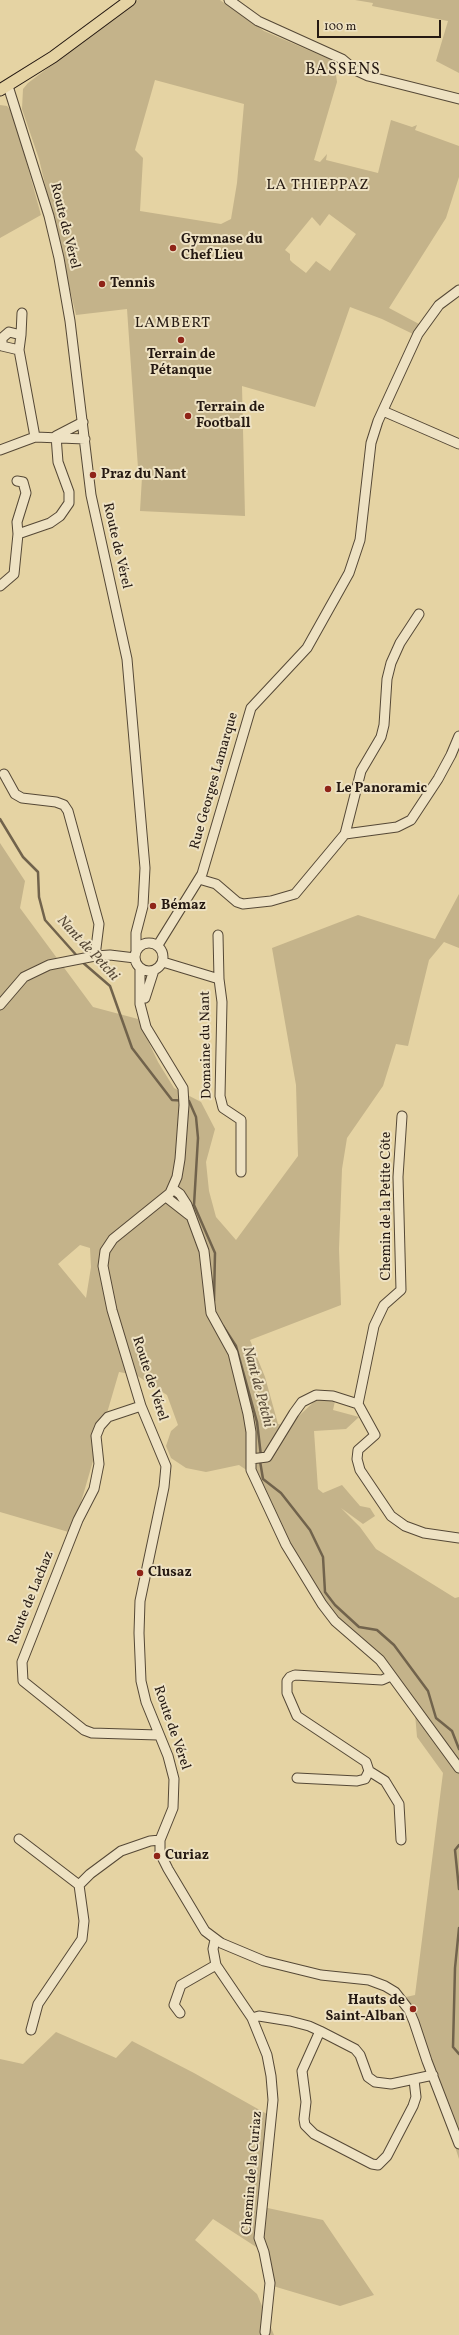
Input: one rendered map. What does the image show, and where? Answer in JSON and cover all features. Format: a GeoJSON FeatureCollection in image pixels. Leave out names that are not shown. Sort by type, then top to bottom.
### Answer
{"type":"FeatureCollection","features":[{"type":"Feature","properties":{"kind":"main road"},"geometry":{"type":"LineString","coordinates":[[4,88],[53,57],[130,0]]}},
{"type":"Feature","properties":{"kind":"street"},"geometry":{"type":"LineString","coordinates":[[229,0],[258,20],[342,59],[355,70],[368,76],[459,99]]}},
{"type":"Feature","properties":{"kind":"street","name":"Route de Vérel"},"geometry":{"type":"LineString","coordinates":[[4,88],[44,199],[53,232],[66,294],[94,514],[123,638],[129,678],[145,868],[143,906],[136,933],[135,954]]}},
{"type":"Feature","properties":{"kind":"street","name":"Rue Georges Lamarque"},"geometry":{"type":"LineString","coordinates":[[153,944],[199,879],[251,708],[307,648],[335,600],[356,556],[360,540],[371,443],[383,411],[418,334],[439,305],[459,290]]}},
{"type":"Feature","properties":{"kind":"street"},"geometry":{"type":"LineString","coordinates":[[22,313],[19,350],[35,437]]}},
{"type":"Feature","properties":{"kind":"street"},"geometry":{"type":"LineString","coordinates":[[19,350],[4,348],[0,342],[9,332],[21,335]]}},
{"type":"Feature","properties":{"kind":"street"},"geometry":{"type":"LineString","coordinates":[[383,411],[459,444]]}},
{"type":"Feature","properties":{"kind":"street"},"geometry":{"type":"LineString","coordinates":[[56,436],[83,422]]}},
{"type":"Feature","properties":{"kind":"street"},"geometry":{"type":"LineString","coordinates":[[18,534],[50,523],[60,516],[68,503],[69,492],[58,462],[56,436]]}},
{"type":"Feature","properties":{"kind":"street"},"geometry":{"type":"LineString","coordinates":[[0,450],[35,437],[56,436],[85,439]]}},
{"type":"Feature","properties":{"kind":"street"},"geometry":{"type":"LineString","coordinates":[[0,586],[14,574],[18,534],[17,522],[26,493],[26,487],[23,482],[17,480]]}},
{"type":"Feature","properties":{"kind":"street"},"geometry":{"type":"LineString","coordinates":[[199,879],[216,884],[240,903],[248,904],[289,897],[300,891],[345,834],[361,771],[381,737],[384,725],[387,679],[392,663],[400,643],[419,614]]}},
{"type":"Feature","properties":{"kind":"street"},"geometry":{"type":"LineString","coordinates":[[345,834],[397,827],[411,820],[438,779],[459,736]]}},
{"type":"Feature","properties":{"kind":"street"},"geometry":{"type":"LineString","coordinates":[[4,774],[15,794],[22,798],[56,802],[64,805],[68,811],[99,924],[95,956]]}},
{"type":"Feature","properties":{"kind":"street"},"geometry":{"type":"LineString","coordinates":[[135,954],[140,968],[146,971],[154,970],[163,962],[163,953],[142,936],[139,923]]}},
{"type":"Feature","properties":{"kind":"street","name":"Domaine du Nant"},"geometry":{"type":"LineString","coordinates":[[218,935],[218,979],[222,1002],[220,1096],[223,1108],[241,1120],[241,1172]]}},
{"type":"Feature","properties":{"kind":"street"},"geometry":{"type":"LineString","coordinates":[[135,954],[142,944],[153,944]]}},
{"type":"Feature","properties":{"kind":"street"},"geometry":{"type":"LineString","coordinates":[[0,1005],[24,977],[50,965],[95,956],[135,954]]}},
{"type":"Feature","properties":{"kind":"street","name":"Domaine du Nant"},"geometry":{"type":"LineString","coordinates":[[163,962],[218,979]]}},
{"type":"Feature","properties":{"kind":"street","name":"Route de Vérel"},"geometry":{"type":"LineString","coordinates":[[140,968],[140,1004],[148,1034],[183,1088],[184,1113],[180,1159],[173,1189],[166,1197],[113,1239],[103,1258],[105,1282],[141,1406],[166,1466],[164,1486],[140,1601],[139,1633],[141,1681],[146,1702],[158,1735],[168,1756],[174,1779],[172,1808],[160,1840],[162,1860],[205,1931],[216,1940],[264,1961],[321,1975],[369,1980],[385,1986],[399,1996],[409,2010],[459,2144]]}},
{"type":"Feature","properties":{"kind":"street","name":"Route de Vérel"},"geometry":{"type":"LineString","coordinates":[[143,1015],[147,986],[154,970]]}},
{"type":"Feature","properties":{"kind":"street","name":"Chemin de la Petite Côte"},"geometry":{"type":"LineString","coordinates":[[358,1404],[374,1326],[384,1305],[401,1290],[398,1177],[402,1116]]}},
{"type":"Feature","properties":{"kind":"street"},"geometry":{"type":"LineString","coordinates":[[173,1189],[183,1197],[207,1263],[208,1298],[211,1313],[229,1343],[238,1372],[251,1432],[254,1459],[251,1470],[286,1545],[322,1604],[350,1635],[380,1660],[459,1768]]}},
{"type":"Feature","properties":{"kind":"street"},"geometry":{"type":"LineString","coordinates":[[166,1197],[190,1216]]}},
{"type":"Feature","properties":{"kind":"street"},"geometry":{"type":"LineString","coordinates":[[254,1459],[267,1457],[279,1434],[302,1402],[316,1395],[333,1396],[358,1404],[376,1435],[358,1450],[357,1459],[360,1470],[392,1516],[406,1526],[424,1533],[459,1538]]}},
{"type":"Feature","properties":{"kind":"street","name":"Route de Lachaz"},"geometry":{"type":"LineString","coordinates":[[141,1406],[108,1417],[100,1426],[96,1436],[99,1464],[94,1489],[78,1520],[22,1662],[23,1681],[84,1730],[92,1733],[158,1735]]}},
{"type":"Feature","properties":{"kind":"street"},"geometry":{"type":"LineString","coordinates":[[391,1676],[382,1680],[295,1676],[287,1681],[289,1700],[297,1716],[366,1762],[369,1771],[385,1781],[399,1804],[402,1840]]}},
{"type":"Feature","properties":{"kind":"street"},"geometry":{"type":"LineString","coordinates":[[297,1778],[357,1781],[364,1779],[369,1771]]}},
{"type":"Feature","properties":{"kind":"street"},"geometry":{"type":"LineString","coordinates":[[19,1839],[80,1886],[84,1921],[82,1939],[38,2004],[31,2030]]}},
{"type":"Feature","properties":{"kind":"street"},"geometry":{"type":"LineString","coordinates":[[80,1886],[90,1874],[121,1851],[150,1840],[160,1840]]}},
{"type":"Feature","properties":{"kind":"street","name":"Chemin de la Curiaz"},"geometry":{"type":"LineString","coordinates":[[216,1940],[213,1949],[216,1965],[252,2018],[267,2055],[273,2100],[259,2238],[264,2252],[270,2284],[265,2332]]}},
{"type":"Feature","properties":{"kind":"street"},"geometry":{"type":"LineString","coordinates":[[180,2013],[174,2005],[181,1985],[216,1965]]}},
{"type":"Feature","properties":{"kind":"street"},"geometry":{"type":"LineString","coordinates":[[252,2018],[259,2016],[290,2021],[309,2026],[320,2031],[354,2049],[360,2055],[368,2078],[375,2082],[391,2084],[433,2075]]}},
{"type":"Feature","properties":{"kind":"street"},"geometry":{"type":"LineString","coordinates":[[320,2031],[302,2071],[306,2102],[304,2119],[305,2125],[314,2134],[372,2164],[378,2165],[387,2156],[413,2106],[416,2097],[414,2080]]}},
{"type":"Feature","properties":{"kind":"shaded area"},"geometry":{"type":"Polygon","coordinates":[[[138,0],[220,0],[264,31],[334,61],[337,82],[314,160],[320,162],[327,154],[326,160],[378,173],[391,120],[412,127],[417,125],[415,130],[459,146],[459,177],[446,218],[389,308],[419,324],[413,334],[382,319],[350,307],[315,407],[242,386],[245,516],[140,511],[142,477],[138,468],[127,309],[76,315],[39,159],[22,109],[23,89],[28,83],[138,0]],[[155,80],[135,150],[143,158],[140,211],[221,224],[231,219],[237,183],[244,104],[155,80]],[[329,214],[320,226],[312,217],[285,250],[290,254],[290,260],[306,273],[316,261],[330,271],[356,234],[329,214]]]}},
{"type":"Feature","properties":{"kind":"shaded area"},"geometry":{"type":"Polygon","coordinates":[[[355,0],[459,0],[459,73],[436,61],[448,21],[372,6],[373,3],[355,0]]]}},
{"type":"Feature","properties":{"kind":"shaded area"},"geometry":{"type":"Polygon","coordinates":[[[0,105],[7,106],[13,113],[41,215],[0,238],[0,105]]]}},
{"type":"Feature","properties":{"kind":"shaded area"},"geometry":{"type":"Polygon","coordinates":[[[0,843],[25,881],[20,908],[93,1007],[138,1019],[158,1062],[174,1088],[201,1102],[215,1129],[206,1162],[209,1191],[216,1217],[236,1240],[298,1156],[296,1085],[272,948],[358,915],[435,939],[459,894],[459,948],[444,942],[429,960],[408,1046],[396,1044],[383,1086],[347,1138],[342,1169],[339,1249],[341,1305],[250,1340],[265,1377],[278,1424],[288,1426],[317,1399],[335,1401],[333,1410],[359,1417],[346,1429],[314,1431],[318,1489],[323,1493],[342,1485],[360,1506],[370,1508],[375,1516],[363,1524],[341,1508],[360,1527],[376,1549],[455,1598],[459,1597],[459,2159],[406,1997],[415,1995],[443,1773],[417,1737],[414,1702],[369,1647],[332,1612],[294,1551],[257,1477],[239,1465],[206,1472],[186,1468],[171,1458],[166,1446],[171,1431],[178,1425],[167,1395],[136,1375],[119,1372],[72,1533],[0,1512],[0,843]],[[80,1245],[58,1264],[86,1298],[91,1267],[90,1248],[80,1245]]]}},
{"type":"Feature","properties":{"kind":"shaded area"},"geometry":{"type":"Polygon","coordinates":[[[56,2032],[116,2058],[132,2041],[194,2073],[274,2118],[263,2207],[323,2220],[374,2295],[340,2306],[273,2286],[267,2254],[213,2219],[195,2240],[257,2294],[274,2335],[0,2335],[0,2059],[23,2064],[56,2032]]]}},
{"type":"Feature","properties":{"kind":"waterway","name":"Nant de Petchi"},"geometry":{"type":"LineString","coordinates":[[0,819],[23,857],[38,872],[39,897],[45,920],[78,957]]}},
{"type":"Feature","properties":{"kind":"waterway","name":"Nant de Petchi"},"geometry":{"type":"LineString","coordinates":[[81,961],[110,986],[132,1048],[172,1100],[189,1101],[196,1117],[198,1138],[194,1205],[215,1253],[214,1301]]}},
{"type":"Feature","properties":{"kind":"waterway","name":"Nant de Petchi"},"geometry":{"type":"LineString","coordinates":[[223,1326],[236,1346],[257,1422],[261,1456]]}},
{"type":"Feature","properties":{"kind":"waterway","name":"Nant de Petchi"},"geometry":{"type":"LineString","coordinates":[[260,1461],[263,1479],[281,1493],[310,1530],[323,1557],[325,1592],[335,1605],[359,1627],[377,1630],[394,1645],[428,1691],[436,1718],[452,1731],[459,1749]]}},
{"type":"Feature","properties":{"kind":"waterway","name":"Nant de Petchi"},"geometry":{"type":"LineString","coordinates":[[459,1845],[455,1850],[459,1889]]}},
{"type":"Feature","properties":{"kind":"waterway","name":"Nant de Petchi"},"geometry":{"type":"LineString","coordinates":[[459,1928],[455,1968],[453,2047],[459,2054]]}},
{"type":"Feature","properties":{"kind":"place","name":"Gymnase du Chef Lieu"},"geometry":{"type":"Point","coordinates":[173,248]}},
{"type":"Feature","properties":{"kind":"place","name":"Tennis"},"geometry":{"type":"Point","coordinates":[102,284]}},
{"type":"Feature","properties":{"kind":"place","name":"Terrain de Pétanque"},"geometry":{"type":"Point","coordinates":[181,340]}},
{"type":"Feature","properties":{"kind":"place","name":"Terrain de Football"},"geometry":{"type":"Point","coordinates":[188,416]}},
{"type":"Feature","properties":{"kind":"place","name":"Praz du Nant"},"geometry":{"type":"Point","coordinates":[93,475]}},
{"type":"Feature","properties":{"kind":"place","name":"Le Panoramic"},"geometry":{"type":"Point","coordinates":[328,789]}},
{"type":"Feature","properties":{"kind":"place","name":"Bémaz"},"geometry":{"type":"Point","coordinates":[153,906]}},
{"type":"Feature","properties":{"kind":"place","name":"Clusaz"},"geometry":{"type":"Point","coordinates":[140,1573]}},
{"type":"Feature","properties":{"kind":"place","name":"Curiaz"},"geometry":{"type":"Point","coordinates":[157,1856]}},
{"type":"Feature","properties":{"kind":"place","name":"Hauts de Saint-Alban"},"geometry":{"type":"Point","coordinates":[413,2009]}},
{"type":"Feature","properties":{"kind":"district","name":"BASSENS"},"geometry":{"type":"Point","coordinates":[343,71]}},
{"type":"Feature","properties":{"kind":"district","name":"LA THIEPPAZ"},"geometry":{"type":"Point","coordinates":[318,186]}},
{"type":"Feature","properties":{"kind":"district","name":"LAMBERT"},"geometry":{"type":"Point","coordinates":[173,324]}}]}
